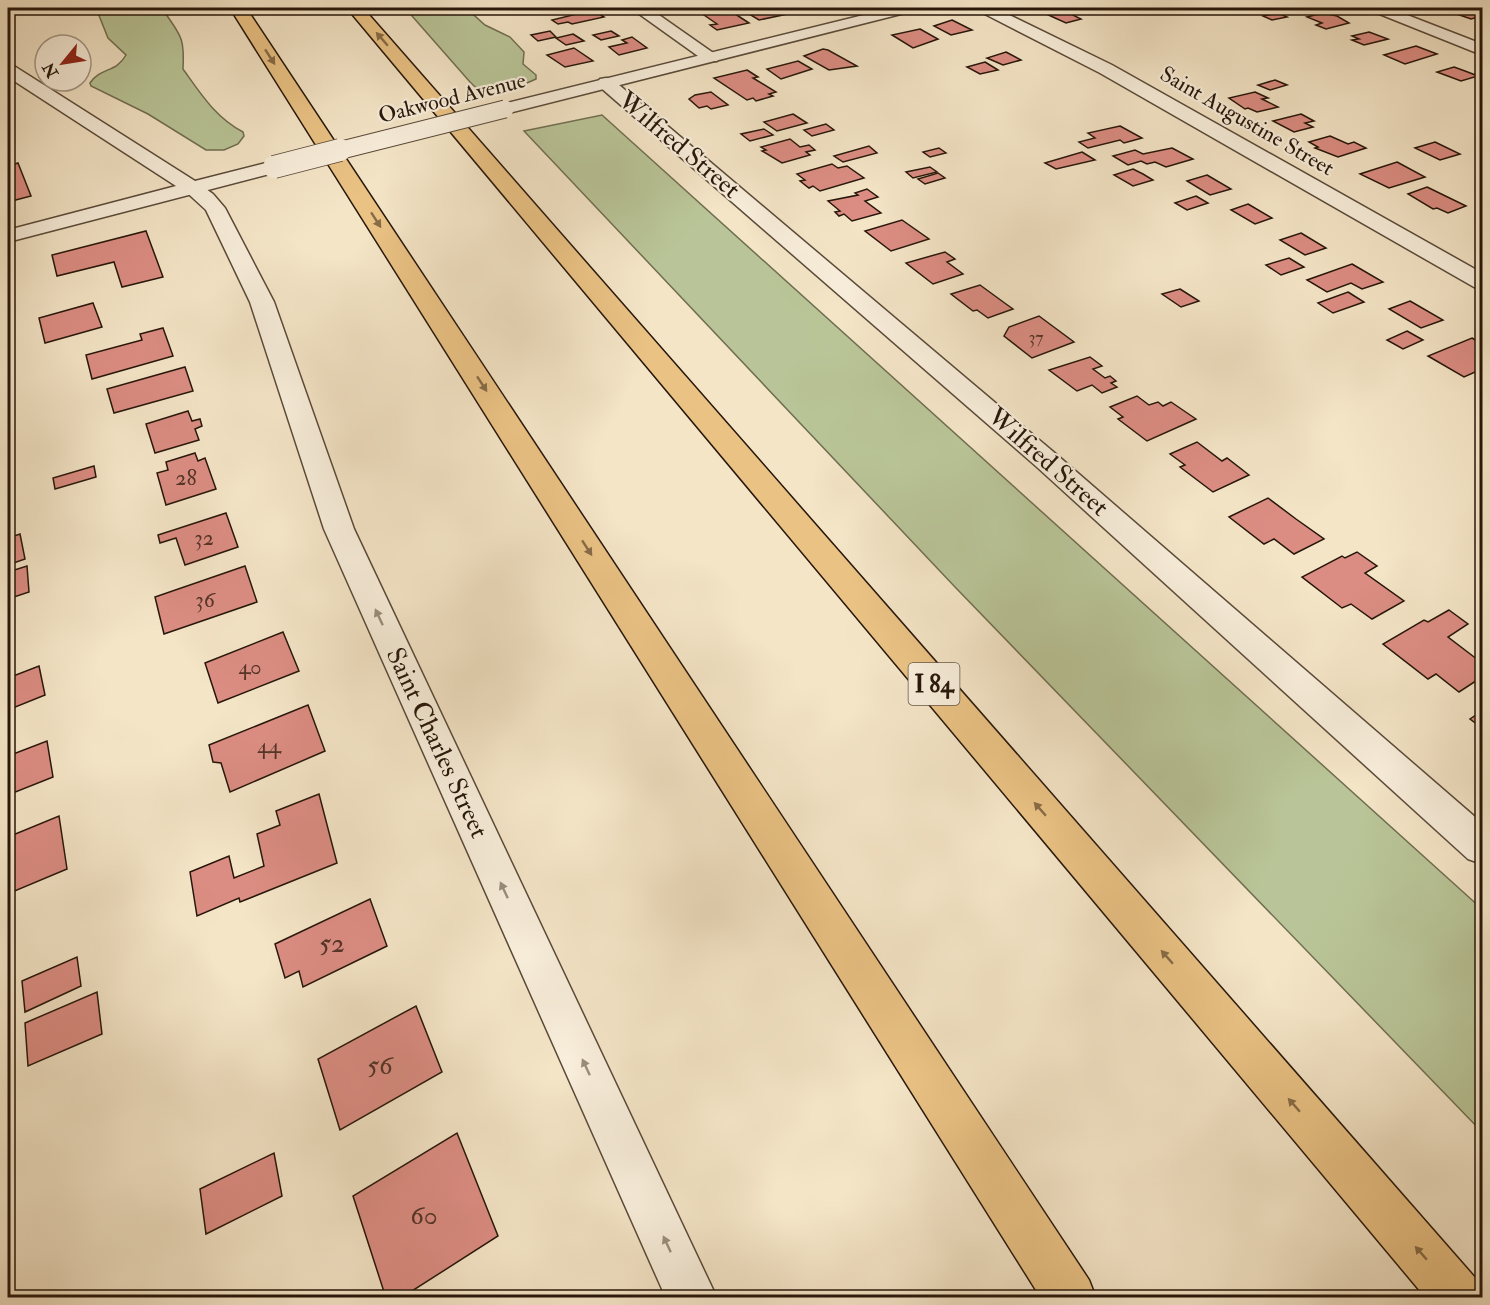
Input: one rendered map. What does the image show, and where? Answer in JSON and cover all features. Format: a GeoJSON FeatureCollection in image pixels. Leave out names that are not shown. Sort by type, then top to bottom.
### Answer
{"type":"FeatureCollection","features":[{"type":"Feature","properties":{"kind":"highway"},"geometry":{"type":"LineString","coordinates":[[238,8],[1071,1298]]}},
{"type":"Feature","properties":{"kind":"highway","name":"I 84"},"geometry":{"type":"LineString","coordinates":[[355,8],[1459,1298]]}},
{"type":"Feature","properties":{"kind":"street"},"geometry":{"type":"LineString","coordinates":[[640,8],[711,57]]}},
{"type":"Feature","properties":{"kind":"street","name":"Oakwood Avenue"},"geometry":{"type":"LineString","coordinates":[[8,236],[908,8]]}},
{"type":"Feature","properties":{"kind":"street","name":"Saint Augustine Street"},"geometry":{"type":"LineString","coordinates":[[984,8],[1106,69],[1482,282]]}},
{"type":"Feature","properties":{"kind":"street"},"geometry":{"type":"LineString","coordinates":[[1377,8],[1482,50]]}},
{"type":"Feature","properties":{"kind":"street","name":"Saint Charles Street"},"geometry":{"type":"LineString","coordinates":[[8,70],[192,188],[215,208],[262,302],[339,529],[692,1298]]}},
{"type":"Feature","properties":{"kind":"street","name":"Wilfred Street"},"geometry":{"type":"LineString","coordinates":[[606,84],[934,362],[1217,610],[1482,847]]}},
{"type":"Feature","properties":{"kind":"green space"},"geometry":{"type":"Polygon","coordinates":[[[96,8],[162,8],[182,41],[183,69],[216,112],[243,132],[244,136],[238,144],[224,150],[206,150],[148,114],[93,87],[94,78],[118,65],[126,55],[108,38],[96,8]]]}},
{"type":"Feature","properties":{"kind":"green space"},"geometry":{"type":"Polygon","coordinates":[[[405,8],[466,8],[485,25],[510,37],[524,52],[523,64],[536,75],[536,79],[502,91],[482,92],[470,82],[405,8]]]}},
{"type":"Feature","properties":{"kind":"green space"},"geometry":{"type":"Polygon","coordinates":[[[602,115],[1482,909],[1482,1132],[955,587],[524,131],[602,115]]]}},
{"type":"Feature","properties":{"kind":"building"},"geometry":{"type":"Polygon","coordinates":[[[726,8],[749,23],[717,30],[710,25],[717,24],[701,13],[726,8]]]}},
{"type":"Feature","properties":{"kind":"building"},"geometry":{"type":"Polygon","coordinates":[[[739,8],[777,8],[788,14],[759,20],[739,8]]]}},
{"type":"Feature","properties":{"kind":"building"},"geometry":{"type":"Polygon","coordinates":[[[1033,8],[1068,8],[1055,11],[1061,14],[1067,12],[1081,19],[1066,23],[1033,8]]]}},
{"type":"Feature","properties":{"kind":"building"},"geometry":{"type":"Polygon","coordinates":[[[1467,8],[1482,11],[1482,16],[1471,19],[1451,12],[1467,8]]]}},
{"type":"Feature","properties":{"kind":"building"},"geometry":{"type":"Polygon","coordinates":[[[593,10],[604,17],[572,24],[568,22],[558,24],[552,20],[593,10]]]}},
{"type":"Feature","properties":{"kind":"building"},"geometry":{"type":"Polygon","coordinates":[[[1278,13],[1287,17],[1272,20],[1263,16],[1278,13]]]}},
{"type":"Feature","properties":{"kind":"building"},"geometry":{"type":"Polygon","coordinates":[[[1323,13],[1337,16],[1349,23],[1326,29],[1316,25],[1322,23],[1307,17],[1323,13]]]}},
{"type":"Feature","properties":{"kind":"building"},"geometry":{"type":"Polygon","coordinates":[[[952,20],[972,30],[951,35],[934,26],[952,20]]]}},
{"type":"Feature","properties":{"kind":"building"},"geometry":{"type":"Polygon","coordinates":[[[920,29],[938,39],[913,48],[892,35],[920,29]]]}},
{"type":"Feature","properties":{"kind":"building"},"geometry":{"type":"Polygon","coordinates":[[[550,31],[556,37],[538,41],[531,35],[550,31]]]}},
{"type":"Feature","properties":{"kind":"building"},"geometry":{"type":"Polygon","coordinates":[[[611,31],[619,36],[601,40],[593,35],[611,31]]]}},
{"type":"Feature","properties":{"kind":"building"},"geometry":{"type":"Polygon","coordinates":[[[1369,32],[1388,39],[1364,45],[1352,40],[1359,39],[1352,36],[1369,32]]]}},
{"type":"Feature","properties":{"kind":"building"},"geometry":{"type":"Polygon","coordinates":[[[573,34],[584,41],[566,45],[556,38],[573,34]]]}},
{"type":"Feature","properties":{"kind":"building"},"geometry":{"type":"Polygon","coordinates":[[[632,37],[647,48],[619,55],[609,47],[627,43],[622,40],[632,37]]]}},
{"type":"Feature","properties":{"kind":"building"},"geometry":{"type":"Polygon","coordinates":[[[1416,46],[1437,54],[1405,64],[1384,55],[1416,46]]]}},
{"type":"Feature","properties":{"kind":"building"},"geometry":{"type":"Polygon","coordinates":[[[574,48],[593,61],[565,67],[547,55],[574,48]]]}},
{"type":"Feature","properties":{"kind":"building"},"geometry":{"type":"Polygon","coordinates":[[[823,49],[857,66],[829,70],[804,56],[823,49]]]}},
{"type":"Feature","properties":{"kind":"building"},"geometry":{"type":"Polygon","coordinates":[[[1006,52],[1021,60],[1003,65],[987,58],[1006,52]]]}},
{"type":"Feature","properties":{"kind":"building"},"geometry":{"type":"Polygon","coordinates":[[[798,61],[812,69],[781,79],[767,69],[798,61]]]}},
{"type":"Feature","properties":{"kind":"building"},"geometry":{"type":"Polygon","coordinates":[[[985,62],[998,70],[980,74],[967,67],[985,62]]]}},
{"type":"Feature","properties":{"kind":"building"},"geometry":{"type":"Polygon","coordinates":[[[1454,67],[1478,76],[1461,81],[1437,72],[1454,67]]]}},
{"type":"Feature","properties":{"kind":"building"},"geometry":{"type":"Polygon","coordinates":[[[747,70],[758,77],[753,78],[776,92],[769,94],[773,96],[756,101],[753,98],[747,100],[714,78],[747,70]]]}},
{"type":"Feature","properties":{"kind":"building"},"geometry":{"type":"Polygon","coordinates":[[[1275,80],[1287,85],[1270,90],[1258,85],[1275,80]]]}},
{"type":"Feature","properties":{"kind":"building"},"geometry":{"type":"Polygon","coordinates":[[[711,92],[728,105],[711,109],[707,106],[699,108],[689,99],[695,95],[711,92]]]}},
{"type":"Feature","properties":{"kind":"building"},"geometry":{"type":"Polygon","coordinates":[[[1255,92],[1268,98],[1262,99],[1278,107],[1257,112],[1245,109],[1229,98],[1255,92]]]}},
{"type":"Feature","properties":{"kind":"building"},"geometry":{"type":"Polygon","coordinates":[[[793,114],[807,123],[777,131],[764,122],[793,114]]]}},
{"type":"Feature","properties":{"kind":"building"},"geometry":{"type":"Polygon","coordinates":[[[1301,114],[1314,121],[1305,123],[1313,127],[1294,132],[1273,121],[1301,114]]]}},
{"type":"Feature","properties":{"kind":"building"},"geometry":{"type":"Polygon","coordinates":[[[826,124],[834,130],[812,136],[804,130],[826,124]]]}},
{"type":"Feature","properties":{"kind":"building"},"geometry":{"type":"Polygon","coordinates":[[[1120,126],[1142,138],[1124,143],[1120,140],[1088,148],[1079,142],[1095,138],[1088,133],[1120,126]]]}},
{"type":"Feature","properties":{"kind":"building"},"geometry":{"type":"Polygon","coordinates":[[[764,129],[773,135],[750,141],[741,134],[764,129]]]}},
{"type":"Feature","properties":{"kind":"building"},"geometry":{"type":"Polygon","coordinates":[[[1330,136],[1348,144],[1354,142],[1366,148],[1338,157],[1315,148],[1318,147],[1309,142],[1330,136]]]}},
{"type":"Feature","properties":{"kind":"building"},"geometry":{"type":"Polygon","coordinates":[[[790,139],[800,147],[809,145],[815,150],[806,152],[810,155],[782,163],[762,151],[766,150],[761,147],[790,139]]]}},
{"type":"Feature","properties":{"kind":"building"},"geometry":{"type":"Polygon","coordinates":[[[1435,142],[1460,154],[1440,160],[1415,148],[1435,142]]]}},
{"type":"Feature","properties":{"kind":"building"},"geometry":{"type":"Polygon","coordinates":[[[869,146],[877,153],[843,162],[834,156],[869,146]]]}},
{"type":"Feature","properties":{"kind":"building"},"geometry":{"type":"Polygon","coordinates":[[[939,148],[946,153],[930,157],[923,152],[939,148]]]}},
{"type":"Feature","properties":{"kind":"building"},"geometry":{"type":"Polygon","coordinates":[[[1172,148],[1193,159],[1166,167],[1155,162],[1147,164],[1141,161],[1128,165],[1113,156],[1135,150],[1143,154],[1172,148]]]}},
{"type":"Feature","properties":{"kind":"building"},"geometry":{"type":"Polygon","coordinates":[[[1082,152],[1095,160],[1056,169],[1045,163],[1082,152]]]}},
{"type":"Feature","properties":{"kind":"building"},"geometry":{"type":"Polygon","coordinates":[[[1397,162],[1425,177],[1389,188],[1360,174],[1397,162]]]}},
{"type":"Feature","properties":{"kind":"building"},"geometry":{"type":"Polygon","coordinates":[[[18,163],[31,196],[8,202],[8,166],[18,163]]]}},
{"type":"Feature","properties":{"kind":"building"},"geometry":{"type":"Polygon","coordinates":[[[832,164],[838,168],[847,166],[864,178],[820,191],[813,186],[809,188],[800,181],[805,180],[797,174],[832,164]]]}},
{"type":"Feature","properties":{"kind":"building"},"geometry":{"type":"Polygon","coordinates":[[[930,167],[937,172],[913,178],[906,172],[930,167]]]}},
{"type":"Feature","properties":{"kind":"building"},"geometry":{"type":"Polygon","coordinates":[[[1133,169],[1153,180],[1133,186],[1114,175],[1133,169]]]}},
{"type":"Feature","properties":{"kind":"building"},"geometry":{"type":"Polygon","coordinates":[[[938,173],[945,178],[925,184],[918,179],[938,173]]]}},
{"type":"Feature","properties":{"kind":"building"},"geometry":{"type":"Polygon","coordinates":[[[1207,175],[1231,189],[1210,195],[1187,181],[1207,175]]]}},
{"type":"Feature","properties":{"kind":"building"},"geometry":{"type":"Polygon","coordinates":[[[1427,187],[1466,206],[1448,213],[1437,208],[1433,209],[1408,194],[1427,187]]]}},
{"type":"Feature","properties":{"kind":"building"},"geometry":{"type":"Polygon","coordinates":[[[867,189],[878,197],[865,201],[881,213],[852,221],[844,214],[839,216],[835,212],[840,211],[828,201],[858,195],[855,193],[867,189]]]}},
{"type":"Feature","properties":{"kind":"building"},"geometry":{"type":"Polygon","coordinates":[[[1196,196],[1208,203],[1187,210],[1175,203],[1196,196]]]}},
{"type":"Feature","properties":{"kind":"building"},"geometry":{"type":"Polygon","coordinates":[[[1248,204],[1272,218],[1255,224],[1231,210],[1248,204]]]}},
{"type":"Feature","properties":{"kind":"building"},"geometry":{"type":"Polygon","coordinates":[[[902,220],[929,239],[891,251],[865,231],[902,220]]]}},
{"type":"Feature","properties":{"kind":"building"},"geometry":{"type":"Polygon","coordinates":[[[146,231],[163,277],[122,287],[114,262],[57,276],[52,255],[146,231]]]}},
{"type":"Feature","properties":{"kind":"building"},"geometry":{"type":"Polygon","coordinates":[[[1301,233],[1326,248],[1305,255],[1280,240],[1301,233]]]}},
{"type":"Feature","properties":{"kind":"building"},"geometry":{"type":"Polygon","coordinates":[[[945,252],[955,259],[947,262],[963,274],[933,284],[906,263],[945,252]]]}},
{"type":"Feature","properties":{"kind":"building"},"geometry":{"type":"Polygon","coordinates":[[[1289,258],[1304,267],[1281,275],[1266,265],[1289,258]]]}},
{"type":"Feature","properties":{"kind":"building"},"geometry":{"type":"Polygon","coordinates":[[[1352,264],[1383,282],[1362,289],[1351,283],[1327,292],[1307,280],[1352,264]]]}},
{"type":"Feature","properties":{"kind":"building"},"geometry":{"type":"Polygon","coordinates":[[[980,285],[1013,309],[988,318],[977,310],[973,311],[951,294],[980,285]]]}},
{"type":"Feature","properties":{"kind":"building"},"geometry":{"type":"Polygon","coordinates":[[[1180,289],[1199,301],[1181,307],[1162,294],[1180,289]]]}},
{"type":"Feature","properties":{"kind":"building"},"geometry":{"type":"Polygon","coordinates":[[[1348,292],[1364,302],[1333,313],[1318,303],[1348,292]]]}},
{"type":"Feature","properties":{"kind":"building"},"geometry":{"type":"Polygon","coordinates":[[[1410,301],[1443,320],[1421,328],[1389,309],[1410,301]]]}},
{"type":"Feature","properties":{"kind":"building"},"geometry":{"type":"Polygon","coordinates":[[[93,303],[102,327],[45,343],[39,318],[93,303]]]}},
{"type":"Feature","properties":{"kind":"building"},"geometry":{"type":"Polygon","coordinates":[[[1039,316],[1074,342],[1032,358],[1004,336],[1009,327],[1039,316]]]}},
{"type":"Feature","properties":{"kind":"building"},"geometry":{"type":"Polygon","coordinates":[[[163,328],[173,356],[92,379],[86,355],[142,340],[140,334],[163,328]]]}},
{"type":"Feature","properties":{"kind":"building"},"geometry":{"type":"Polygon","coordinates":[[[1407,331],[1423,340],[1403,349],[1387,340],[1407,331]]]}},
{"type":"Feature","properties":{"kind":"building"},"geometry":{"type":"Polygon","coordinates":[[[1472,338],[1482,344],[1482,369],[1464,377],[1428,356],[1472,338]]]}},
{"type":"Feature","properties":{"kind":"building"},"geometry":{"type":"Polygon","coordinates":[[[1090,357],[1102,366],[1093,369],[1105,378],[1110,376],[1116,381],[1111,383],[1117,387],[1102,393],[1092,385],[1077,391],[1049,370],[1090,357]]]}},
{"type":"Feature","properties":{"kind":"building"},"geometry":{"type":"Polygon","coordinates":[[[185,367],[193,391],[114,413],[107,389],[185,367]]]}},
{"type":"Feature","properties":{"kind":"building"},"geometry":{"type":"Polygon","coordinates":[[[1137,396],[1149,405],[1158,402],[1163,406],[1171,402],[1196,419],[1147,441],[1118,419],[1123,417],[1110,407],[1137,396]]]}},
{"type":"Feature","properties":{"kind":"building"},"geometry":{"type":"Polygon","coordinates":[[[11,409],[12,428],[8,430],[8,410],[11,409]]]}},
{"type":"Feature","properties":{"kind":"building"},"geometry":{"type":"Polygon","coordinates":[[[188,411],[192,421],[200,419],[202,426],[195,429],[199,440],[155,453],[146,424],[188,411]]]}},
{"type":"Feature","properties":{"kind":"building"},"geometry":{"type":"Polygon","coordinates":[[[1197,442],[1222,461],[1227,458],[1249,475],[1213,492],[1180,467],[1185,465],[1170,454],[1197,442]]]}},
{"type":"Feature","properties":{"kind":"building"},"geometry":{"type":"Polygon","coordinates":[[[195,453],[198,461],[205,458],[216,489],[166,505],[157,473],[168,470],[166,462],[195,453]]]}},
{"type":"Feature","properties":{"kind":"building"},"geometry":{"type":"Polygon","coordinates":[[[94,466],[96,477],[55,489],[53,478],[94,466]]]}},
{"type":"Feature","properties":{"kind":"building"},"geometry":{"type":"Polygon","coordinates":[[[1268,498],[1324,539],[1294,554],[1274,539],[1264,544],[1229,517],[1268,498]]]}},
{"type":"Feature","properties":{"kind":"building"},"geometry":{"type":"Polygon","coordinates":[[[226,513],[238,547],[185,565],[176,538],[160,543],[158,535],[226,513]]]}},
{"type":"Feature","properties":{"kind":"building"},"geometry":{"type":"Polygon","coordinates":[[[20,534],[25,559],[8,565],[8,538],[20,534]]]}},
{"type":"Feature","properties":{"kind":"building"},"geometry":{"type":"Polygon","coordinates":[[[1357,552],[1377,566],[1365,573],[1404,601],[1372,619],[1351,604],[1342,608],[1302,577],[1342,556],[1345,558],[1357,552]]]}},
{"type":"Feature","properties":{"kind":"building"},"geometry":{"type":"Polygon","coordinates":[[[27,566],[29,592],[8,599],[8,572],[27,566]]]}},
{"type":"Feature","properties":{"kind":"building"},"geometry":{"type":"Polygon","coordinates":[[[245,566],[257,602],[164,634],[155,597],[245,566]]]}},
{"type":"Feature","properties":{"kind":"building"},"geometry":{"type":"Polygon","coordinates":[[[1449,610],[1468,624],[1448,637],[1482,663],[1482,677],[1459,692],[1436,674],[1428,679],[1383,644],[1424,620],[1428,622],[1449,610]]]}},
{"type":"Feature","properties":{"kind":"building"},"geometry":{"type":"Polygon","coordinates":[[[283,632],[299,671],[218,703],[205,663],[283,632]]]}},
{"type":"Feature","properties":{"kind":"building"},"geometry":{"type":"Polygon","coordinates":[[[39,666],[45,695],[8,710],[8,678],[39,666]]]}},
{"type":"Feature","properties":{"kind":"building"},"geometry":{"type":"Polygon","coordinates":[[[308,705],[325,751],[230,792],[221,763],[213,762],[209,745],[308,705]]]}},
{"type":"Feature","properties":{"kind":"building"},"geometry":{"type":"Polygon","coordinates":[[[1482,711],[1482,728],[1470,719],[1482,711]]]}},
{"type":"Feature","properties":{"kind":"building"},"geometry":{"type":"Polygon","coordinates":[[[47,741],[53,777],[8,795],[8,756],[47,741]]]}},
{"type":"Feature","properties":{"kind":"building"},"geometry":{"type":"Polygon","coordinates":[[[319,794],[337,863],[240,902],[239,898],[197,916],[190,872],[229,856],[234,878],[264,866],[257,834],[280,825],[276,811],[319,794]]]}},
{"type":"Feature","properties":{"kind":"building"},"geometry":{"type":"Polygon","coordinates":[[[59,816],[67,869],[10,893],[8,837],[59,816]]]}},
{"type":"Feature","properties":{"kind":"building"},"geometry":{"type":"Polygon","coordinates":[[[370,899],[387,946],[303,987],[299,971],[285,978],[275,944],[370,899]]]}},
{"type":"Feature","properties":{"kind":"building"},"geometry":{"type":"Polygon","coordinates":[[[77,957],[81,986],[25,1012],[22,981],[77,957]]]}},
{"type":"Feature","properties":{"kind":"building"},"geometry":{"type":"Polygon","coordinates":[[[97,992],[102,1034],[28,1066],[25,1023],[97,992]]]}},
{"type":"Feature","properties":{"kind":"building"},"geometry":{"type":"Polygon","coordinates":[[[416,1006],[442,1072],[340,1130],[318,1059],[416,1006]]]}},
{"type":"Feature","properties":{"kind":"building"},"geometry":{"type":"Polygon","coordinates":[[[457,1133],[498,1236],[401,1298],[386,1298],[353,1196],[457,1133]]]}},
{"type":"Feature","properties":{"kind":"building"},"geometry":{"type":"Polygon","coordinates":[[[274,1153],[282,1196],[206,1234],[200,1189],[274,1153]]]}}]}
